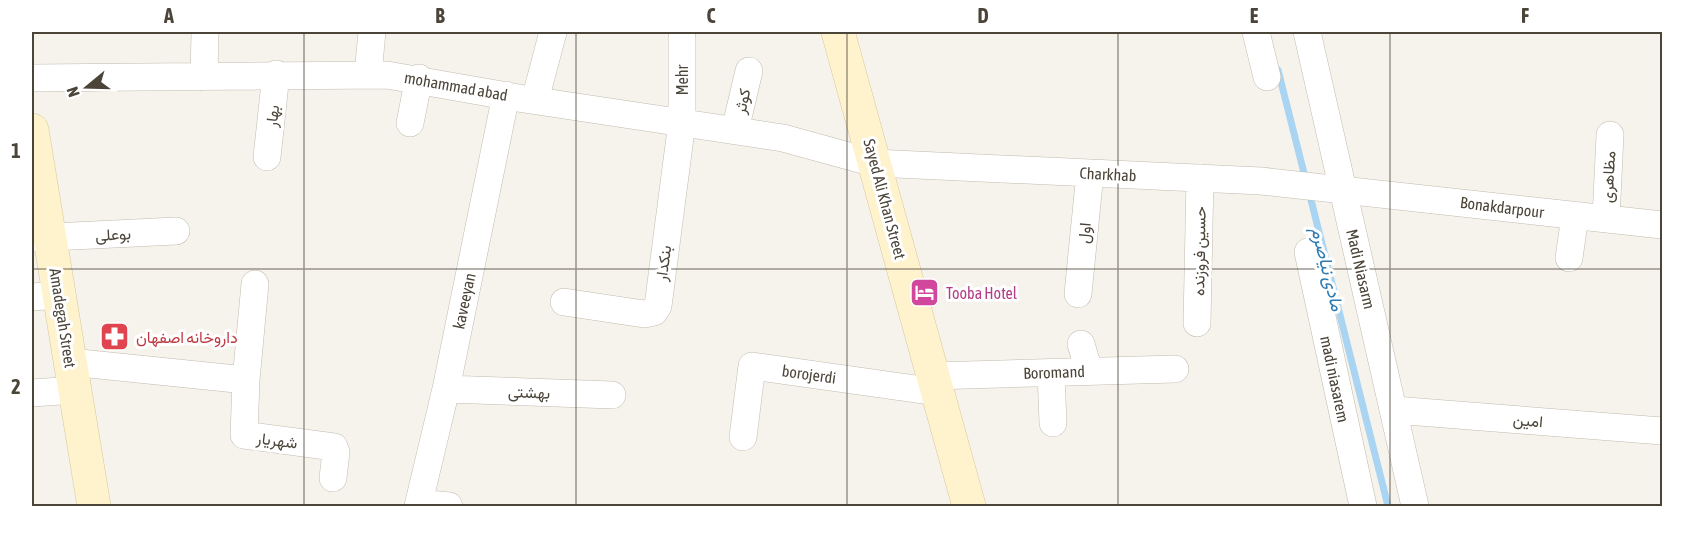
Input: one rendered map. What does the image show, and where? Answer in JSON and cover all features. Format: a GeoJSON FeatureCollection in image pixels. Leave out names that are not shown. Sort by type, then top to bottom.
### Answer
{"type":"FeatureCollection","features":[{"type":"Feature","properties":{"kind":"main road","name":"Sayed Ali Khan Street"},"geometry":{"type":"LineString","coordinates":[[838,32],[969,507]]}},
{"type":"Feature","properties":{"kind":"main road","name":"Amadegah Street"},"geometry":{"type":"LineString","coordinates":[[32,130],[45,296],[73,376],[94,507]]}},
{"type":"Feature","properties":{"kind":"street"},"geometry":{"type":"LineString","coordinates":[[204,77],[205,32]]}},
{"type":"Feature","properties":{"kind":"street"},"geometry":{"type":"LineString","coordinates":[[368,74],[372,32]]}},
{"type":"Feature","properties":{"kind":"street"},"geometry":{"type":"LineString","coordinates":[[535,100],[553,32]]}},
{"type":"Feature","properties":{"kind":"street"},"geometry":{"type":"LineString","coordinates":[[1256,32],[1267,77]]}},
{"type":"Feature","properties":{"kind":"street","name":"Madi Niasarm"},"geometry":{"type":"LineString","coordinates":[[1307,32],[1415,507]]}},
{"type":"Feature","properties":{"kind":"street","name":"Mehr"},"geometry":{"type":"LineString","coordinates":[[682,38],[682,122]]}},
{"type":"Feature","properties":{"kind":"street","name":"کوثر"},"geometry":{"type":"LineString","coordinates":[[735,130],[749,71]]}},
{"type":"Feature","properties":{"kind":"street","name":"mohammad abad"},"geometry":{"type":"LineString","coordinates":[[32,78],[141,75],[204,77],[276,74],[368,74],[419,78],[535,100],[783,138],[874,163]]}},
{"type":"Feature","properties":{"kind":"street","name":"بهار"},"geometry":{"type":"LineString","coordinates":[[267,157],[276,74]]}},
{"type":"Feature","properties":{"kind":"street"},"geometry":{"type":"LineString","coordinates":[[410,123],[419,78]]}},
{"type":"Feature","properties":{"kind":"street","name":"kaveeyan"},"geometry":{"type":"LineString","coordinates":[[419,505],[446,389],[506,95]]}},
{"type":"Feature","properties":{"kind":"street","name":"بنکدار"},"geometry":{"type":"LineString","coordinates":[[564,302],[644,314],[654,312],[658,306],[682,122]]}},
{"type":"Feature","properties":{"kind":"street","name":"مظاهری"},"geometry":{"type":"LineString","coordinates":[[1606,219],[1610,135]]}},
{"type":"Feature","properties":{"kind":"street","name":"Charkhab"},"geometry":{"type":"LineString","coordinates":[[874,163],[1261,181],[1342,188]]}},
{"type":"Feature","properties":{"kind":"street","name":"اول"},"geometry":{"type":"LineString","coordinates":[[1078,294],[1090,173]]}},
{"type":"Feature","properties":{"kind":"street","name":"حسین فروزنده"},"geometry":{"type":"LineString","coordinates":[[1197,324],[1200,178]]}},
{"type":"Feature","properties":{"kind":"street","name":"Bonakdarpour"},"geometry":{"type":"LineString","coordinates":[[1342,188],[1662,225]]}},
{"type":"Feature","properties":{"kind":"street"},"geometry":{"type":"LineString","coordinates":[[1569,258],[1575,216]]}},
{"type":"Feature","properties":{"kind":"street","name":"بوعلی"},"geometry":{"type":"LineString","coordinates":[[40,238],[176,231]]}},
{"type":"Feature","properties":{"kind":"street","name":"madi niasarem"},"geometry":{"type":"LineString","coordinates":[[1308,252],[1363,507]]}},
{"type":"Feature","properties":{"kind":"street","name":"شهریار"},"geometry":{"type":"LineString","coordinates":[[255,284],[246,380],[244,435],[333,447],[336,452],[333,478]]}},
{"type":"Feature","properties":{"kind":"street"},"geometry":{"type":"LineString","coordinates":[[1081,344],[1089,371]]}},
{"type":"Feature","properties":{"kind":"street","name":"borojerdi"},"geometry":{"type":"LineString","coordinates":[[743,437],[752,366],[935,384]]}},
{"type":"Feature","properties":{"kind":"street","name":"Boromand"},"geometry":{"type":"LineString","coordinates":[[935,384],[1051,372],[1175,369]]}},
{"type":"Feature","properties":{"kind":"street"},"geometry":{"type":"LineString","coordinates":[[1051,372],[1053,423]]}},
{"type":"Feature","properties":{"kind":"street"},"geometry":{"type":"LineString","coordinates":[[32,393],[73,376],[246,380]]}},
{"type":"Feature","properties":{"kind":"street","name":"بهشتی"},"geometry":{"type":"LineString","coordinates":[[446,389],[612,394]]}},
{"type":"Feature","properties":{"kind":"street","name":"امین"},"geometry":{"type":"LineString","coordinates":[[1394,410],[1662,431]]}},
{"type":"Feature","properties":{"kind":"street"},"geometry":{"type":"LineString","coordinates":[[419,505],[449,507]]}},
{"type":"Feature","properties":{"kind":"waterway","name":"مادی نیاصرم"},"geometry":{"type":"LineString","coordinates":[[1278,70],[1306,181]]}},
{"type":"Feature","properties":{"kind":"waterway","name":"مادی نیاصرم"},"geometry":{"type":"LineString","coordinates":[[1309,192],[1388,506]]}},
{"type":"Feature","properties":{"kind":"place","name":"Tooba Hotel"},"geometry":{"type":"Point","coordinates":[925,293]}},
{"type":"Feature","properties":{"kind":"place","name":"داروخانه اصفهان"},"geometry":{"type":"Point","coordinates":[115,337]}}]}
